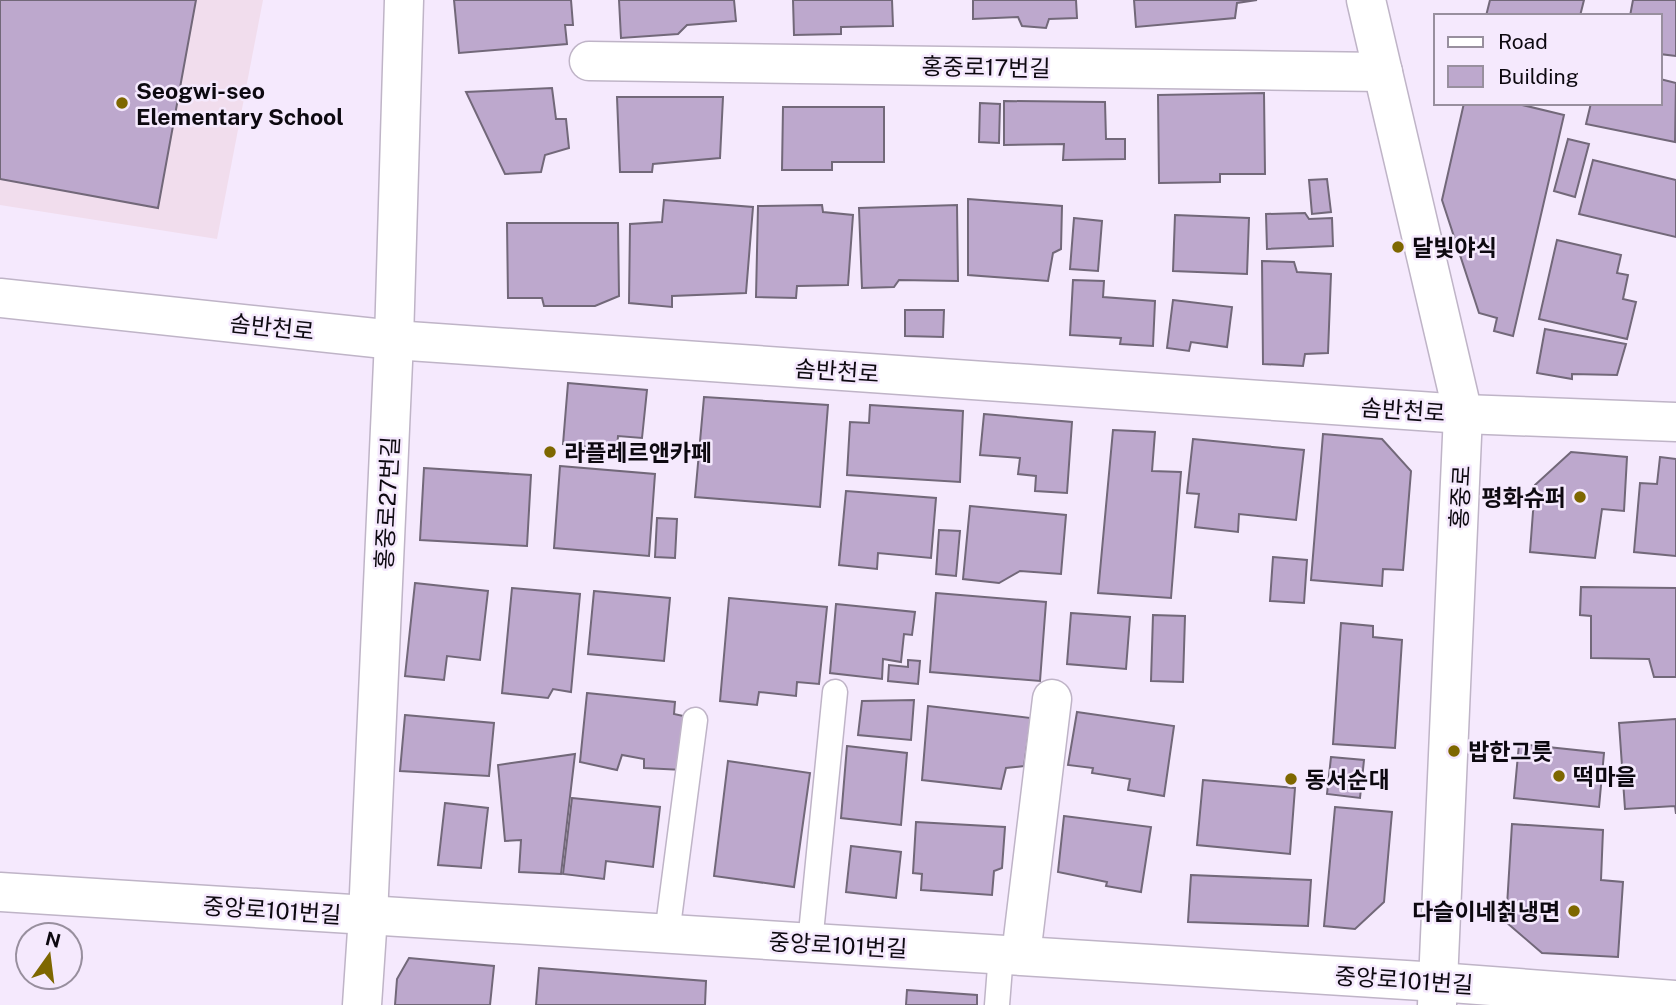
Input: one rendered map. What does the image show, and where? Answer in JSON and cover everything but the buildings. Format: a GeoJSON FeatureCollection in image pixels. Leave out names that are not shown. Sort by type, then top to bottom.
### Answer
{"type":"FeatureCollection","features":[{"type":"Feature","properties":{"kind":"street","name":"홍중로27번길"},"geometry":{"type":"LineString","coordinates":[[362,1005],[394,340],[404,0]]}},
{"type":"Feature","properties":{"kind":"street","name":"홍중로"},"geometry":{"type":"LineString","coordinates":[[1366,0],[1463,414],[1437,993]]}},
{"type":"Feature","properties":{"kind":"street","name":"홍중로17번길"},"geometry":{"type":"LineString","coordinates":[[589,61],[1382,72]]}},
{"type":"Feature","properties":{"kind":"street","name":"솜반천로"},"geometry":{"type":"LineString","coordinates":[[0,298],[394,340],[1463,414],[1676,422]]}},
{"type":"Feature","properties":{"kind":"street"},"geometry":{"type":"LineString","coordinates":[[1011,955],[1052,699]]}},
{"type":"Feature","properties":{"kind":"street","name":"중앙로101번길"},"geometry":{"type":"LineString","coordinates":[[0,892],[1011,955],[1437,993],[1676,1000]]}},
{"type":"Feature","properties":{"kind":"lane"},"geometry":{"type":"LineString","coordinates":[[810,943],[835,692]]}},
{"type":"Feature","properties":{"kind":"lane"},"geometry":{"type":"LineString","coordinates":[[667,934],[695,720]]}},
{"type":"Feature","properties":{"kind":"lane"},"geometry":{"type":"LineString","coordinates":[[997,1005],[1011,955]]}},
{"type":"Feature","properties":{"kind":"shaded area","name":"Seogwi-seo Elementary School"},"geometry":{"type":"Polygon","coordinates":[[[0,0],[263,0],[217,239],[0,205],[0,0]]]}},
{"type":"Feature","properties":{"kind":"place","name":"Seogwi-seo Elementary School"},"geometry":{"type":"Point","coordinates":[122,103]}},
{"type":"Feature","properties":{"kind":"place","name":"달빛야식"},"geometry":{"type":"Point","coordinates":[1398,247]}},
{"type":"Feature","properties":{"kind":"place","name":"라플레르앤카페"},"geometry":{"type":"Point","coordinates":[550,452]}},
{"type":"Feature","properties":{"kind":"place","name":"평화슈퍼"},"geometry":{"type":"Point","coordinates":[1580,497]}},
{"type":"Feature","properties":{"kind":"place","name":"밥한그릇"},"geometry":{"type":"Point","coordinates":[1454,751]}},
{"type":"Feature","properties":{"kind":"place","name":"떡마을"},"geometry":{"type":"Point","coordinates":[1559,776]}},
{"type":"Feature","properties":{"kind":"place","name":"동서순대"},"geometry":{"type":"Point","coordinates":[1291,779]}},
{"type":"Feature","properties":{"kind":"place","name":"다슬이네칡냉면"},"geometry":{"type":"Point","coordinates":[1574,911]}}]}
